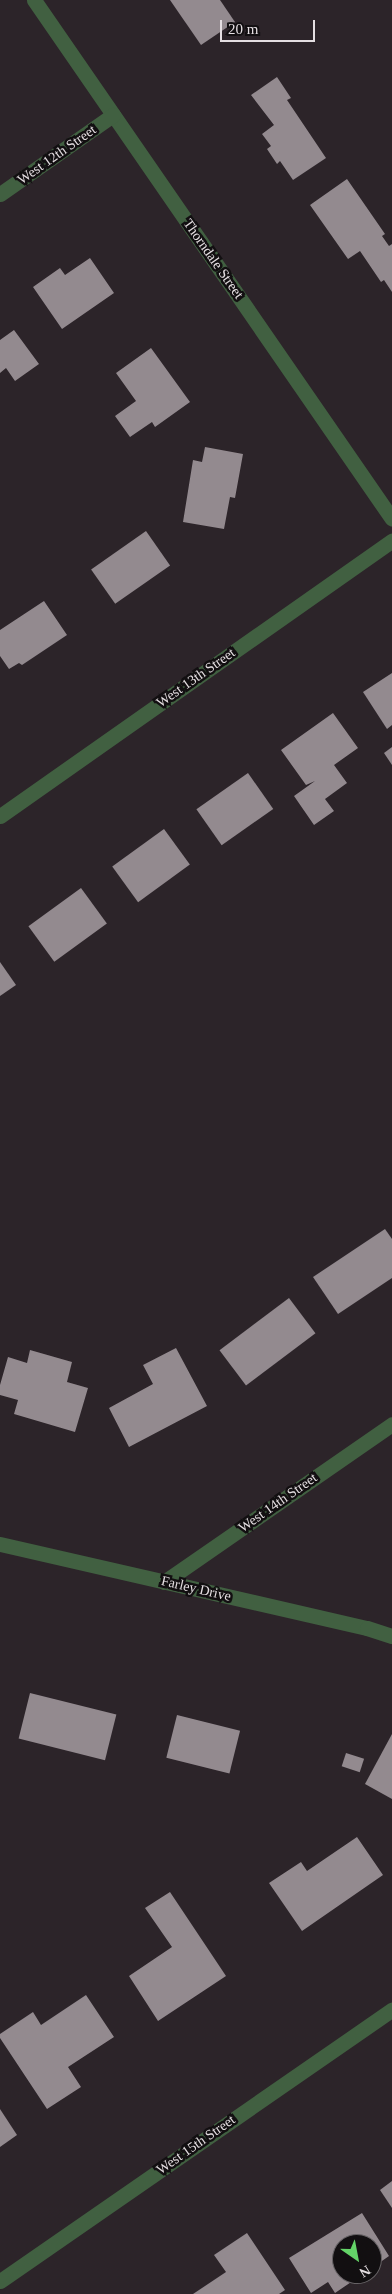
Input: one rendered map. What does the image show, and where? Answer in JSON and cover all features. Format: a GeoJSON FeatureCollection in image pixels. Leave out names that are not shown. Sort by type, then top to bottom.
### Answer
{"type":"FeatureCollection","features":[{"type":"Feature","properties":{"kind":"street","name":"Thorndale Street"},"geometry":{"type":"LineString","coordinates":[[34,0],[392,519]]}},
{"type":"Feature","properties":{"kind":"street","name":"West 12th Street"},"geometry":{"type":"LineString","coordinates":[[0,194],[114,115]]}},
{"type":"Feature","properties":{"kind":"street","name":"West 13th Street"},"geometry":{"type":"LineString","coordinates":[[0,816],[392,541]]}},
{"type":"Feature","properties":{"kind":"street","name":"West 14th Street"},"geometry":{"type":"LineString","coordinates":[[164,1582],[392,1424]]}},
{"type":"Feature","properties":{"kind":"street","name":"Farley Drive"},"geometry":{"type":"LineString","coordinates":[[0,1544],[367,1628],[392,1636]]}},
{"type":"Feature","properties":{"kind":"street","name":"West 15th Street"},"geometry":{"type":"LineString","coordinates":[[0,2282],[392,2010]]}},
{"type":"Feature","properties":{"kind":"building"},"geometry":{"type":"Polygon","coordinates":[[[170,0],[220,0],[235,22],[201,45],[170,0]]]}},
{"type":"Feature","properties":{"kind":"building"},"geometry":{"type":"Polygon","coordinates":[[[277,77],[291,98],[287,100],[326,158],[293,180],[280,161],[277,164],[267,149],[271,146],[262,134],[274,125],[251,95],[277,77]]]}},
{"type":"Feature","properties":{"kind":"building"},"geometry":{"type":"Polygon","coordinates":[[[347,179],[385,234],[382,236],[389,246],[392,244],[392,292],[384,280],[381,282],[360,251],[348,259],[310,205],[347,179]]]}},
{"type":"Feature","properties":{"kind":"building"},"geometry":{"type":"Polygon","coordinates":[[[90,258],[114,293],[62,329],[33,287],[60,268],[65,275],[90,258]]]}},
{"type":"Feature","properties":{"kind":"building"},"geometry":{"type":"Polygon","coordinates":[[[14,330],[39,364],[15,381],[6,368],[0,373],[0,340],[14,330]]]}},
{"type":"Feature","properties":{"kind":"building"},"geometry":{"type":"Polygon","coordinates":[[[151,348],[190,402],[155,427],[152,422],[130,437],[115,416],[136,401],[116,373],[151,348]]]}},
{"type":"Feature","properties":{"kind":"building"},"geometry":{"type":"Polygon","coordinates":[[[205,447],[243,454],[235,498],[230,497],[224,529],[183,522],[193,460],[202,462],[205,447]]]}},
{"type":"Feature","properties":{"kind":"building"},"geometry":{"type":"Polygon","coordinates":[[[146,531],[170,565],[115,604],[91,569],[146,531]]]}},
{"type":"Feature","properties":{"kind":"building"},"geometry":{"type":"Polygon","coordinates":[[[44,601],[67,635],[22,665],[19,663],[9,669],[0,656],[0,630],[44,601]]]}},
{"type":"Feature","properties":{"kind":"building"},"geometry":{"type":"Polygon","coordinates":[[[392,673],[392,725],[387,729],[363,692],[392,673]]]}},
{"type":"Feature","properties":{"kind":"building"},"geometry":{"type":"Polygon","coordinates":[[[333,713],[358,748],[334,765],[347,783],[325,799],[334,811],[314,825],[294,796],[315,781],[306,785],[281,750],[333,713]]]}},
{"type":"Feature","properties":{"kind":"building"},"geometry":{"type":"Polygon","coordinates":[[[392,747],[392,765],[384,753],[392,747]]]}},
{"type":"Feature","properties":{"kind":"building"},"geometry":{"type":"Polygon","coordinates":[[[248,773],[273,809],[222,845],[196,809],[248,773]]]}},
{"type":"Feature","properties":{"kind":"building"},"geometry":{"type":"Polygon","coordinates":[[[164,829],[190,865],[138,902],[112,867],[164,829]]]}},
{"type":"Feature","properties":{"kind":"building"},"geometry":{"type":"Polygon","coordinates":[[[81,888],[107,924],[54,962],[28,926],[81,888]]]}},
{"type":"Feature","properties":{"kind":"building"},"geometry":{"type":"Polygon","coordinates":[[[0,962],[16,985],[0,996],[0,962]]]}},
{"type":"Feature","properties":{"kind":"building"},"geometry":{"type":"Polygon","coordinates":[[[385,1229],[392,1239],[392,1278],[338,1314],[313,1277],[385,1229]]]}},
{"type":"Feature","properties":{"kind":"building"},"geometry":{"type":"Polygon","coordinates":[[[289,1298],[315,1333],[246,1385],[220,1350],[289,1298]]]}},
{"type":"Feature","properties":{"kind":"building"},"geometry":{"type":"Polygon","coordinates":[[[176,1348],[207,1406],[129,1447],[109,1408],[153,1384],[143,1365],[176,1348]]]}},
{"type":"Feature","properties":{"kind":"building"},"geometry":{"type":"Polygon","coordinates":[[[30,1350],[72,1362],[67,1382],[88,1388],[75,1432],[14,1414],[18,1400],[0,1395],[0,1385],[8,1357],[27,1363],[30,1350]]]}},
{"type":"Feature","properties":{"kind":"building"},"geometry":{"type":"Polygon","coordinates":[[[30,1693],[116,1715],[105,1760],[19,1739],[30,1693]]]}},
{"type":"Feature","properties":{"kind":"building"},"geometry":{"type":"Polygon","coordinates":[[[177,1715],[240,1731],[229,1773],[166,1758],[177,1715]]]}},
{"type":"Feature","properties":{"kind":"building"},"geometry":{"type":"Polygon","coordinates":[[[392,1734],[392,1799],[365,1784],[392,1734]]]}},
{"type":"Feature","properties":{"kind":"building"},"geometry":{"type":"Polygon","coordinates":[[[346,1753],[364,1759],[360,1772],[342,1766],[346,1753]]]}},
{"type":"Feature","properties":{"kind":"building"},"geometry":{"type":"Polygon","coordinates":[[[357,1837],[383,1875],[302,1931],[269,1883],[301,1862],[307,1871],[357,1837]]]}},
{"type":"Feature","properties":{"kind":"building"},"geometry":{"type":"Polygon","coordinates":[[[170,1892],[226,1976],[158,2021],[129,1976],[172,1947],[145,1908],[170,1892]]]}},
{"type":"Feature","properties":{"kind":"building"},"geometry":{"type":"Polygon","coordinates":[[[86,1995],[114,2037],[68,2067],[81,2087],[47,2109],[0,2038],[0,2034],[33,2012],[41,2025],[86,1995]]]}},
{"type":"Feature","properties":{"kind":"building"},"geometry":{"type":"Polygon","coordinates":[[[0,2109],[17,2135],[0,2147],[0,2109]]]}},
{"type":"Feature","properties":{"kind":"building"},"geometry":{"type":"Polygon","coordinates":[[[392,2181],[392,2208],[380,2190],[392,2181]]]}},
{"type":"Feature","properties":{"kind":"building"},"geometry":{"type":"Polygon","coordinates":[[[362,2213],[375,2234],[332,2234],[332,2284],[348,2284],[335,2293],[328,2282],[311,2293],[289,2258],[362,2213]]]}},
{"type":"Feature","properties":{"kind":"building"},"geometry":{"type":"Polygon","coordinates":[[[247,2233],[285,2290],[279,2294],[193,2294],[226,2272],[214,2255],[247,2233]]]}},
{"type":"Feature","properties":{"kind":"building"},"geometry":{"type":"Polygon","coordinates":[[[382,2245],[389,2256],[382,2261],[382,2245]]]}}]}
